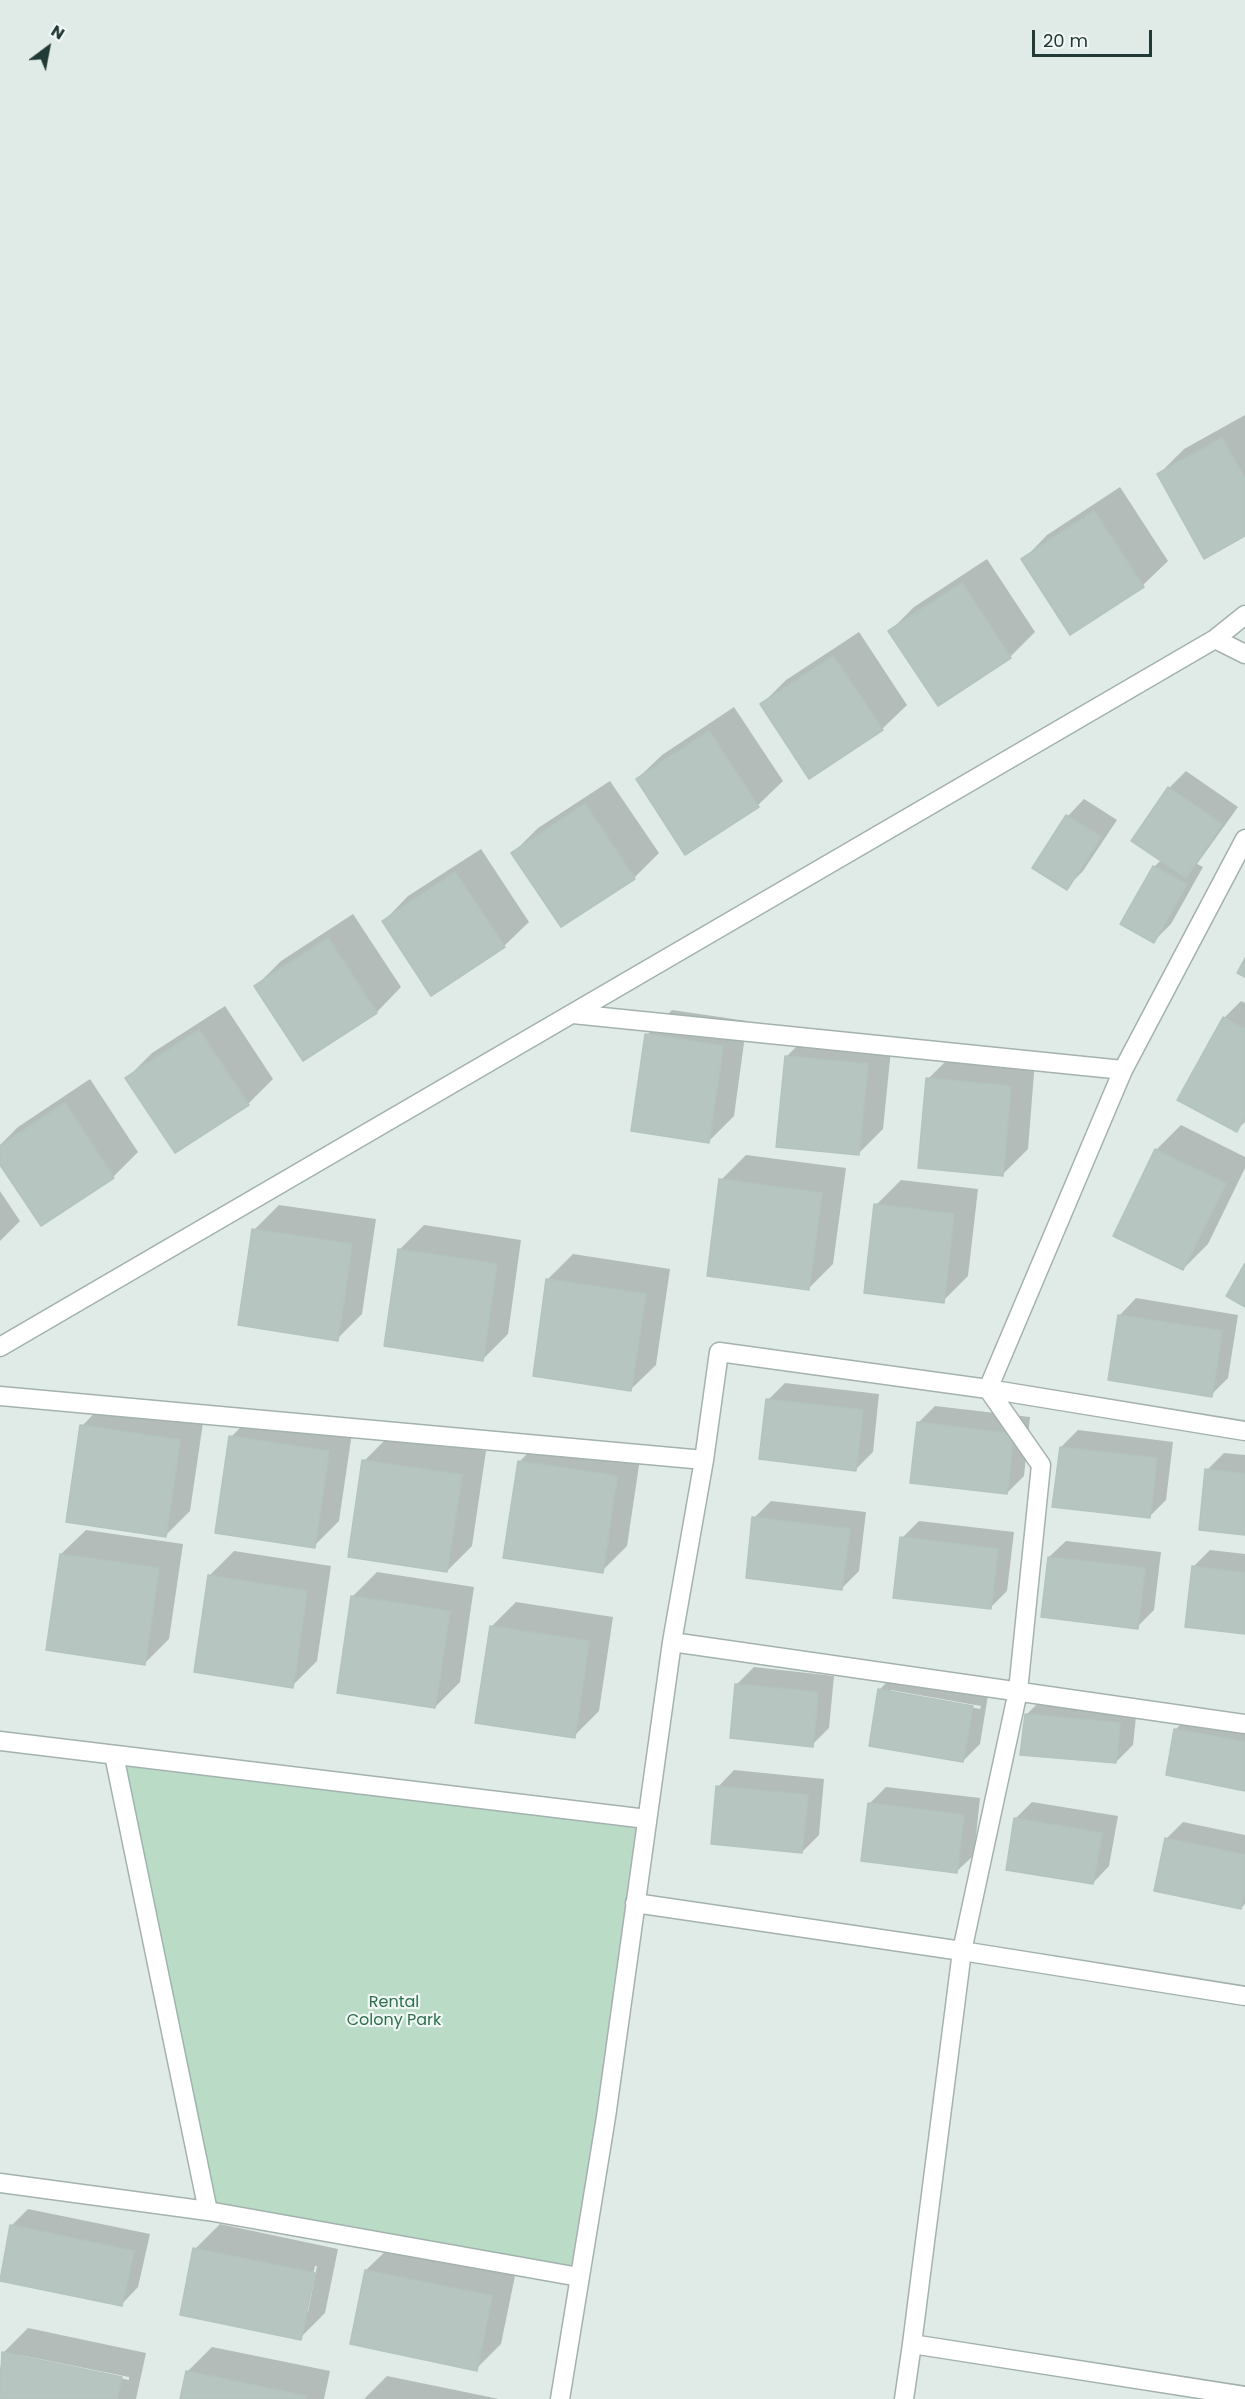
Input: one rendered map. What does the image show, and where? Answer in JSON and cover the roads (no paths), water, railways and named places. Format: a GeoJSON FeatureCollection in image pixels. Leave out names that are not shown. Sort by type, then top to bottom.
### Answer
{"type":"FeatureCollection","features":[{"type":"Feature","properties":{"kind":"street"},"geometry":{"type":"LineString","coordinates":[[0,1347],[1215,639],[1245,615]]}},
{"type":"Feature","properties":{"kind":"street"},"geometry":{"type":"LineString","coordinates":[[1215,639],[1245,654]]}},
{"type":"Feature","properties":{"kind":"street"},"geometry":{"type":"LineString","coordinates":[[988,1389],[1123,1070],[1245,839]]}},
{"type":"Feature","properties":{"kind":"street"},"geometry":{"type":"LineString","coordinates":[[573,1014],[1123,1070]]}},
{"type":"Feature","properties":{"kind":"street"},"geometry":{"type":"LineString","coordinates":[[560,2399],[606,2117],[672,1642],[704,1460],[719,1352],[988,1389],[1245,1431]]}},
{"type":"Feature","properties":{"kind":"street"},"geometry":{"type":"LineString","coordinates":[[904,2399],[962,1951],[1018,1691],[1041,1465],[988,1389]]}},
{"type":"Feature","properties":{"kind":"street"},"geometry":{"type":"LineString","coordinates":[[0,1396],[704,1460]]}},
{"type":"Feature","properties":{"kind":"street"},"geometry":{"type":"LineString","coordinates":[[672,1642],[1245,1724]]}},
{"type":"Feature","properties":{"kind":"street"},"geometry":{"type":"LineString","coordinates":[[0,1741],[647,1819]]}},
{"type":"Feature","properties":{"kind":"street"},"geometry":{"type":"LineString","coordinates":[[114,1755],[208,2211]]}},
{"type":"Feature","properties":{"kind":"street"},"geometry":{"type":"LineString","coordinates":[[636,1903],[1245,1996]]}},
{"type":"Feature","properties":{"kind":"street"},"geometry":{"type":"LineString","coordinates":[[0,2183],[208,2211],[579,2277]]}},
{"type":"Feature","properties":{"kind":"street"},"geometry":{"type":"LineString","coordinates":[[912,2344],[1245,2396]]}},
{"type":"Feature","properties":{"kind":"park label","name":"Rental Colony Park"},"geometry":{"type":"Point","coordinates":[394,2012]}}]}
